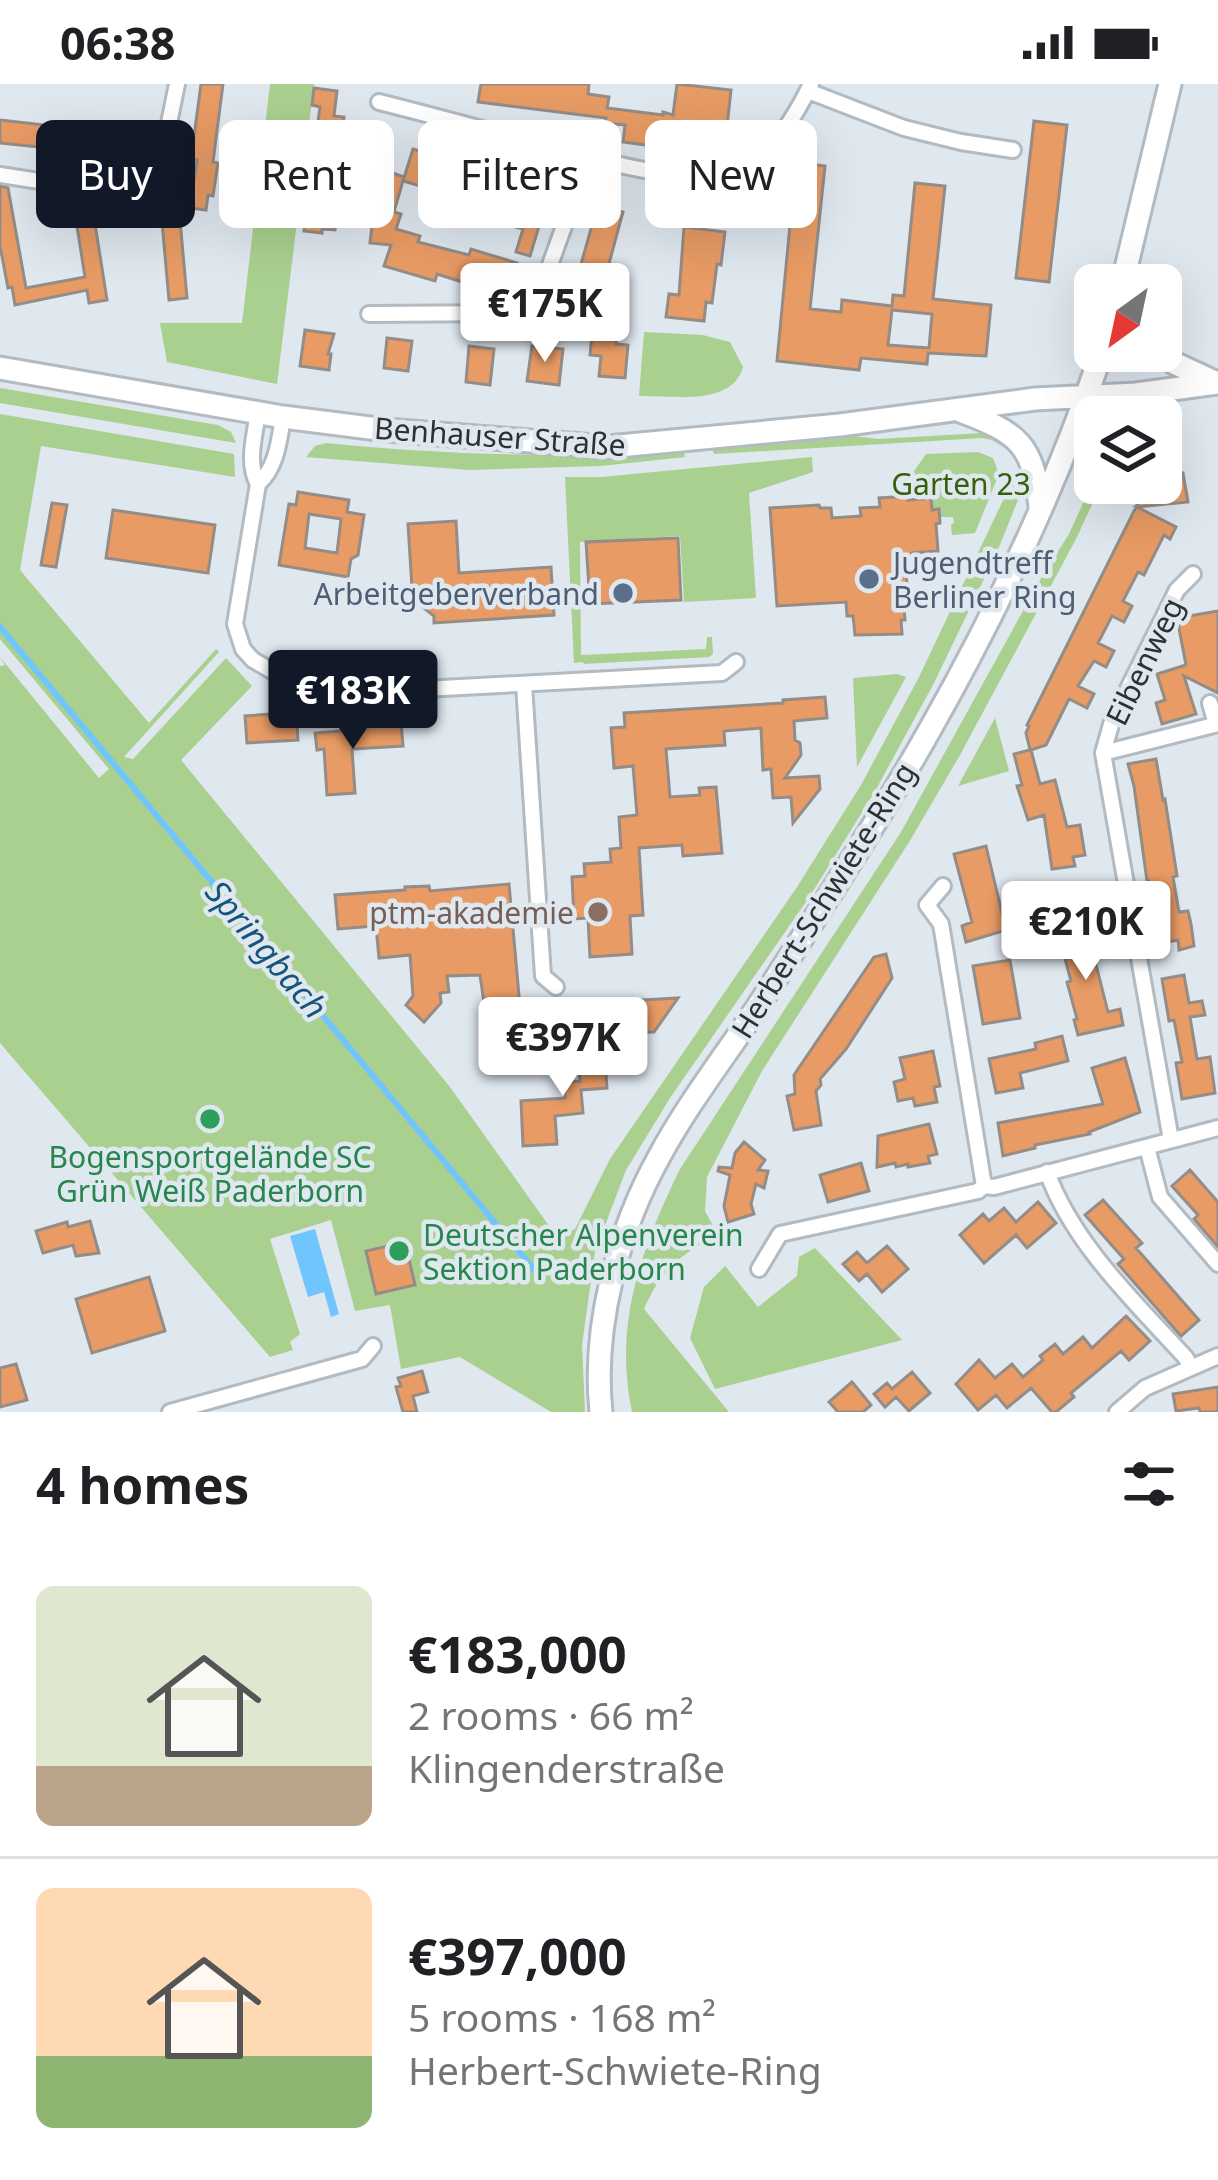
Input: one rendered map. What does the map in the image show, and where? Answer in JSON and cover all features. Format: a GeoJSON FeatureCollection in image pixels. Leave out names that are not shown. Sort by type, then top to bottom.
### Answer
{"type":"FeatureCollection","features":[{"type":"Feature","properties":{"kind":"main road"},"geometry":{"type":"LineString","coordinates":[[1128,264],[1169,84]]}},
{"type":"Feature","properties":{"kind":"main road"},"geometry":{"type":"LineString","coordinates":[[1182,366],[1218,383]]}},
{"type":"Feature","properties":{"kind":"main road","name":"Benhauser Straße"},"geometry":{"type":"LineString","coordinates":[[0,368],[284,417],[608,447],[1074,397]]}},
{"type":"Feature","properties":{"kind":"main road","name":"Herbert-Schwiete-Ring"},"geometry":{"type":"LineString","coordinates":[[1087,396],[1095,372]]}},
{"type":"Feature","properties":{"kind":"main road","name":"Benhauser Straße"},"geometry":{"type":"LineString","coordinates":[[1087,396],[1218,383]]}},
{"type":"Feature","properties":{"kind":"main road"},"geometry":{"type":"LineString","coordinates":[[954,409],[1019,441],[1037,476],[1041,513]]}},
{"type":"Feature","properties":{"kind":"main road","name":"Herbert-Schwiete-Ring"},"geometry":{"type":"LineString","coordinates":[[601,1412],[603,1331],[615,1266],[658,1157],[927,734],[1016,569],[1074,429]]}},
{"type":"Feature","properties":{"kind":"street"},"geometry":{"type":"LineString","coordinates":[[0,175],[110,192],[136,184],[152,167],[167,133],[177,84]]}},
{"type":"Feature","properties":{"kind":"street"},"geometry":{"type":"LineString","coordinates":[[621,163],[694,177],[742,171],[779,137],[809,87],[904,128],[1012,150]]}},
{"type":"Feature","properties":{"kind":"street"},"geometry":{"type":"LineString","coordinates":[[379,102],[448,120]]}},
{"type":"Feature","properties":{"kind":"street"},"geometry":{"type":"LineString","coordinates":[[369,314],[511,314],[532,304],[563,228]]}},
{"type":"Feature","properties":{"kind":"street"},"geometry":{"type":"LineString","coordinates":[[258,412],[252,450],[258,484],[235,625],[243,649],[280,675],[327,685],[405,690],[722,673],[736,662]]}},
{"type":"Feature","properties":{"kind":"street"},"geometry":{"type":"LineString","coordinates":[[258,484],[277,454],[284,417]]}},
{"type":"Feature","properties":{"kind":"street","name":"Eibenweg"},"geometry":{"type":"LineString","coordinates":[[1171,1140],[1103,753],[1112,721],[1178,590],[1193,574]]}},
{"type":"Feature","properties":{"kind":"street"},"geometry":{"type":"LineString","coordinates":[[524,686],[543,976],[556,986]]}},
{"type":"Feature","properties":{"kind":"street","name":"Eibenweg"},"geometry":{"type":"LineString","coordinates":[[1103,753],[1217,724],[1210,703]]}},
{"type":"Feature","properties":{"kind":"street"},"geometry":{"type":"LineString","coordinates":[[943,886],[928,905],[941,924],[985,1186]]}},
{"type":"Feature","properties":{"kind":"street"},"geometry":{"type":"LineString","coordinates":[[759,1269],[780,1234],[994,1187],[1218,1128]]}},
{"type":"Feature","properties":{"kind":"street"},"geometry":{"type":"LineString","coordinates":[[1147,1147],[1160,1197],[1218,1264]]}},
{"type":"Feature","properties":{"kind":"street"},"geometry":{"type":"LineString","coordinates":[[1047,1172],[1059,1204],[1110,1275],[1190,1366]]}},
{"type":"Feature","properties":{"kind":"street"},"geometry":{"type":"LineString","coordinates":[[170,1412],[362,1359],[373,1346]]}},
{"type":"Feature","properties":{"kind":"street"},"geometry":{"type":"LineString","coordinates":[[1117,1412],[1145,1388],[1218,1356]]}},
{"type":"Feature","properties":{"kind":"green space"},"geometry":{"type":"Polygon","coordinates":[[[270,84],[314,84],[310,120],[266,120],[270,84]]]}},
{"type":"Feature","properties":{"kind":"green space"},"geometry":{"type":"Polygon","coordinates":[[[253,228],[296,228],[277,384],[167,362],[160,323],[242,323],[253,228]]]}},
{"type":"Feature","properties":{"kind":"green space"},"geometry":{"type":"Polygon","coordinates":[[[644,332],[703,335],[730,342],[743,367],[737,380],[714,393],[639,396],[644,332]]]}},
{"type":"Feature","properties":{"kind":"green space"},"geometry":{"type":"Polygon","coordinates":[[[0,388],[218,425],[231,432],[236,443],[0,403],[0,388]]]}},
{"type":"Feature","properties":{"kind":"green space"},"geometry":{"type":"Polygon","coordinates":[[[0,414],[234,454],[235,477],[41,446],[20,570],[149,723],[216,649],[219,652],[124,757],[133,759],[226,658],[252,686],[181,760],[450,1087],[557,1237],[575,1229],[610,1159],[797,887],[861,785],[918,679],[1006,494],[1018,479],[1020,495],[997,552],[874,793],[626,1170],[595,1252],[582,1345],[585,1412],[551,1412],[460,1357],[401,1369],[390,1305],[355,1311],[331,1220],[270,1239],[300,1334],[290,1342],[293,1350],[270,1357],[0,1043],[0,666],[5,665],[0,657],[99,778],[109,769],[0,639],[0,414]]]}},
{"type":"Feature","properties":{"kind":"green space"},"geometry":{"type":"Polygon","coordinates":[[[982,433],[1013,448],[1010,451],[982,438],[714,454],[711,445],[854,436],[982,433]]]}},
{"type":"Feature","properties":{"kind":"green space"},"geometry":{"type":"Polygon","coordinates":[[[315,446],[504,454],[683,448],[685,457],[601,466],[469,470],[306,457],[315,446]]]}},
{"type":"Feature","properties":{"kind":"green space","name":"Garten 23"},"geometry":{"type":"Polygon","coordinates":[[[978,452],[993,458],[999,474],[975,533],[952,535],[953,517],[941,517],[931,496],[912,497],[910,477],[926,454],[978,452]]]}},
{"type":"Feature","properties":{"kind":"green space"},"geometry":{"type":"Polygon","coordinates":[[[812,457],[813,472],[749,493],[756,598],[684,602],[680,536],[580,542],[581,655],[706,649],[707,637],[712,637],[713,654],[574,663],[565,477],[812,457]]]}},
{"type":"Feature","properties":{"kind":"green space"},"geometry":{"type":"Polygon","coordinates":[[[1083,504],[1092,504],[960,755],[762,1071],[707,1177],[705,1211],[718,1235],[674,1264],[644,1309],[729,1412],[632,1412],[626,1347],[635,1286],[680,1169],[901,832],[1083,504]]]}},
{"type":"Feature","properties":{"kind":"green space"},"geometry":{"type":"Polygon","coordinates":[[[906,677],[857,767],[853,678],[906,677]]]}},
{"type":"Feature","properties":{"kind":"green space"},"geometry":{"type":"Polygon","coordinates":[[[995,718],[1009,771],[958,786],[995,718]]]}},
{"type":"Feature","properties":{"kind":"green space"},"geometry":{"type":"Polygon","coordinates":[[[815,1248],[902,1340],[715,1389],[690,1338],[704,1287],[725,1266],[758,1307],[797,1276],[799,1257],[815,1248]]]}},
{"type":"Feature","properties":{"kind":"water"},"geometry":{"type":"Polygon","coordinates":[[[315,1229],[339,1314],[331,1317],[324,1292],[308,1297],[290,1236],[315,1229]]]}},
{"type":"Feature","properties":{"kind":"building"},"geometry":{"type":"Polygon","coordinates":[[[201,84],[223,84],[213,162],[218,163],[206,210],[195,209],[195,129],[201,84]]]}},
{"type":"Feature","properties":{"kind":"building"},"geometry":{"type":"Polygon","coordinates":[[[481,84],[589,84],[588,94],[609,97],[607,108],[673,115],[677,84],[731,90],[728,120],[645,120],[645,145],[623,142],[621,120],[478,102],[481,84]]]}},
{"type":"Feature","properties":{"kind":"building"},"geometry":{"type":"Polygon","coordinates":[[[314,88],[337,91],[334,116],[344,120],[318,120],[320,107],[312,105],[314,88]]]}},
{"type":"Feature","properties":{"kind":"building"},"geometry":{"type":"Polygon","coordinates":[[[0,120],[36,124],[36,147],[0,143],[0,120]]]}},
{"type":"Feature","properties":{"kind":"building"},"geometry":{"type":"Polygon","coordinates":[[[1034,121],[1067,125],[1049,282],[1016,278],[1034,121]]]}},
{"type":"Feature","properties":{"kind":"building"},"geometry":{"type":"Polygon","coordinates":[[[413,149],[418,150],[418,185],[403,181],[413,149]]]}},
{"type":"Feature","properties":{"kind":"building"},"geometry":{"type":"Polygon","coordinates":[[[817,165],[825,166],[810,309],[841,312],[842,300],[892,306],[893,295],[904,296],[915,183],[945,186],[933,299],[991,305],[986,356],[928,353],[927,364],[861,358],[859,370],[777,361],[790,228],[817,228],[817,165]],[[892,310],[888,345],[929,348],[932,314],[892,310]]]}},
{"type":"Feature","properties":{"kind":"building"},"geometry":{"type":"Polygon","coordinates":[[[394,173],[404,177],[394,212],[394,173]]]}},
{"type":"Feature","properties":{"kind":"building"},"geometry":{"type":"Polygon","coordinates":[[[0,186],[8,188],[26,288],[85,277],[77,228],[96,228],[107,300],[89,303],[87,290],[15,305],[0,246],[0,186]]]}},
{"type":"Feature","properties":{"kind":"building"},"geometry":{"type":"Polygon","coordinates":[[[394,212],[401,214],[396,229],[420,236],[418,242],[469,255],[471,249],[517,263],[507,296],[437,274],[435,281],[384,266],[391,245],[370,243],[372,228],[394,228],[394,212]]]}},
{"type":"Feature","properties":{"kind":"building"},"geometry":{"type":"Polygon","coordinates":[[[163,228],[181,228],[187,298],[169,300],[163,228]]]}},
{"type":"Feature","properties":{"kind":"building"},"geometry":{"type":"Polygon","coordinates":[[[304,228],[335,228],[322,229],[322,233],[304,228]]]}},
{"type":"Feature","properties":{"kind":"building"},"geometry":{"type":"Polygon","coordinates":[[[519,228],[538,228],[530,256],[516,252],[523,229],[519,228]]]}},
{"type":"Feature","properties":{"kind":"building"},"geometry":{"type":"Polygon","coordinates":[[[591,228],[619,228],[598,304],[572,296],[591,228]]]}},
{"type":"Feature","properties":{"kind":"building"},"geometry":{"type":"Polygon","coordinates":[[[684,228],[725,232],[721,265],[717,264],[712,303],[706,302],[704,321],[666,317],[669,294],[679,295],[684,228]]]}},
{"type":"Feature","properties":{"kind":"building"},"geometry":{"type":"Polygon","coordinates":[[[593,324],[618,326],[616,344],[628,345],[625,378],[599,376],[601,356],[590,355],[593,324]]]}},
{"type":"Feature","properties":{"kind":"building"},"geometry":{"type":"Polygon","coordinates":[[[305,330],[334,334],[329,370],[300,366],[305,330]]]}},
{"type":"Feature","properties":{"kind":"building"},"geometry":{"type":"Polygon","coordinates":[[[387,338],[412,341],[408,371],[384,368],[387,338]]]}},
{"type":"Feature","properties":{"kind":"building"},"geometry":{"type":"Polygon","coordinates":[[[469,346],[494,349],[490,385],[466,382],[469,346]]]}},
{"type":"Feature","properties":{"kind":"building"},"geometry":{"type":"Polygon","coordinates":[[[532,346],[563,349],[559,385],[527,381],[532,346]]]}},
{"type":"Feature","properties":{"kind":"building"},"geometry":{"type":"Polygon","coordinates":[[[1183,473],[1188,502],[1182,503],[1183,473]]]}},
{"type":"Feature","properties":{"kind":"building"},"geometry":{"type":"Polygon","coordinates":[[[298,492],[349,500],[347,512],[364,515],[358,555],[351,559],[348,577],[279,565],[289,504],[296,505],[298,492]],[[309,514],[305,548],[337,553],[341,519],[309,514]]]}},
{"type":"Feature","properties":{"kind":"building"},"geometry":{"type":"Polygon","coordinates":[[[908,496],[908,500],[931,498],[932,510],[939,509],[940,523],[936,524],[938,551],[912,553],[914,573],[906,573],[909,608],[904,608],[902,634],[855,635],[846,602],[777,606],[770,508],[819,505],[831,508],[832,518],[861,516],[860,508],[880,507],[879,498],[908,496]]]}},
{"type":"Feature","properties":{"kind":"building"},"geometry":{"type":"Polygon","coordinates":[[[52,503],[67,505],[56,567],[41,565],[52,503]]]}},
{"type":"Feature","properties":{"kind":"building"},"geometry":{"type":"Polygon","coordinates":[[[1138,504],[1168,504],[1137,507],[1176,527],[1170,539],[1164,535],[1144,575],[1138,572],[1123,601],[1132,606],[1124,622],[1112,616],[1098,643],[1114,651],[1106,667],[1094,661],[1078,686],[1094,694],[1087,708],[1069,699],[1046,745],[1031,750],[1040,784],[1055,780],[1067,827],[1080,825],[1085,855],[1073,857],[1075,866],[1052,869],[1044,815],[1028,820],[1017,786],[1022,785],[1014,754],[1030,750],[1027,725],[1138,504]]]}},
{"type":"Feature","properties":{"kind":"building"},"geometry":{"type":"Polygon","coordinates":[[[113,510],[215,525],[208,573],[106,558],[113,510]]]}},
{"type":"Feature","properties":{"kind":"building"},"geometry":{"type":"Polygon","coordinates":[[[456,521],[459,573],[551,567],[554,615],[434,623],[434,616],[413,604],[408,524],[456,521]]]}},
{"type":"Feature","properties":{"kind":"building"},"geometry":{"type":"Polygon","coordinates":[[[678,538],[681,600],[590,604],[586,542],[678,538]]]}},
{"type":"Feature","properties":{"kind":"building"},"geometry":{"type":"Polygon","coordinates":[[[1218,611],[1218,693],[1184,676],[1196,714],[1162,724],[1156,703],[1165,700],[1157,674],[1186,665],[1177,618],[1218,611]]]}},
{"type":"Feature","properties":{"kind":"building"},"geometry":{"type":"Polygon","coordinates":[[[825,697],[827,718],[794,721],[801,755],[785,778],[819,776],[820,789],[793,823],[791,797],[773,798],[771,769],[763,770],[761,728],[724,731],[725,745],[666,749],[670,797],[700,795],[699,788],[716,787],[722,853],[683,856],[682,845],[639,848],[643,915],[630,916],[632,954],[590,957],[588,918],[574,919],[572,877],[585,876],[584,864],[611,862],[610,849],[621,848],[619,817],[637,815],[633,766],[614,768],[611,728],[625,727],[624,713],[825,697]]]}},
{"type":"Feature","properties":{"kind":"building"},"geometry":{"type":"Polygon","coordinates":[[[296,712],[298,740],[247,743],[245,716],[296,712]]]}},
{"type":"Feature","properties":{"kind":"building"},"geometry":{"type":"Polygon","coordinates":[[[401,722],[403,746],[352,749],[355,793],[327,795],[324,749],[317,750],[315,733],[401,722]]]}},
{"type":"Feature","properties":{"kind":"building"},"geometry":{"type":"Polygon","coordinates":[[[1156,759],[1179,912],[1188,911],[1194,946],[1179,950],[1178,940],[1156,944],[1153,930],[1158,929],[1128,764],[1156,759]]]}},
{"type":"Feature","properties":{"kind":"building"},"geometry":{"type":"Polygon","coordinates":[[[986,846],[1006,930],[966,942],[962,926],[972,922],[954,854],[986,846]]]}},
{"type":"Feature","properties":{"kind":"building"},"geometry":{"type":"Polygon","coordinates":[[[509,884],[520,1007],[485,1010],[480,975],[447,976],[449,992],[440,993],[441,1003],[424,1022],[406,1005],[413,996],[410,955],[379,958],[376,926],[338,929],[335,895],[509,884]]]}},
{"type":"Feature","properties":{"kind":"building"},"geometry":{"type":"Polygon","coordinates":[[[1089,924],[1108,1012],[1120,1009],[1123,1025],[1078,1035],[1058,932],[1089,924]]]}},
{"type":"Feature","properties":{"kind":"building"},"geometry":{"type":"Polygon","coordinates":[[[886,954],[892,978],[846,1049],[820,1079],[816,1091],[821,1125],[794,1130],[787,1096],[795,1094],[794,1075],[874,957],[886,954]]]}},
{"type":"Feature","properties":{"kind":"building"},"geometry":{"type":"Polygon","coordinates":[[[1010,960],[1020,1018],[983,1024],[973,966],[1010,960]]]}},
{"type":"Feature","properties":{"kind":"building"},"geometry":{"type":"Polygon","coordinates":[[[1184,975],[1189,1003],[1202,1001],[1205,1015],[1190,1017],[1197,1059],[1210,1057],[1215,1093],[1182,1099],[1176,1063],[1182,1062],[1162,979],[1184,975]]]}},
{"type":"Feature","properties":{"kind":"building"},"geometry":{"type":"Polygon","coordinates":[[[678,998],[654,1032],[630,1033],[626,1001],[678,998]]]}},
{"type":"Feature","properties":{"kind":"building"},"geometry":{"type":"Polygon","coordinates":[[[1062,1036],[1068,1061],[1020,1073],[1023,1088],[996,1093],[989,1059],[1036,1049],[1035,1043],[1062,1036]]]}},
{"type":"Feature","properties":{"kind":"building"},"geometry":{"type":"Polygon","coordinates":[[[604,1046],[607,1088],[581,1090],[583,1113],[555,1116],[557,1144],[523,1146],[521,1101],[565,1098],[564,1082],[580,1081],[577,1048],[604,1046]]]}},
{"type":"Feature","properties":{"kind":"building"},"geometry":{"type":"Polygon","coordinates":[[[933,1051],[940,1086],[934,1087],[937,1102],[915,1106],[913,1098],[898,1101],[894,1082],[905,1079],[900,1058],[933,1051]]]}},
{"type":"Feature","properties":{"kind":"building"},"geometry":{"type":"Polygon","coordinates":[[[1125,1058],[1140,1112],[1090,1134],[1003,1156],[998,1123],[1103,1104],[1092,1068],[1125,1058]]]}},
{"type":"Feature","properties":{"kind":"building"},"geometry":{"type":"Polygon","coordinates":[[[929,1124],[937,1154],[928,1156],[930,1163],[877,1167],[878,1136],[929,1124]]]}},
{"type":"Feature","properties":{"kind":"building"},"geometry":{"type":"Polygon","coordinates":[[[744,1142],[765,1160],[758,1170],[768,1171],[764,1188],[756,1184],[751,1204],[754,1214],[728,1222],[724,1206],[730,1175],[718,1171],[719,1167],[732,1168],[744,1142]]]}},
{"type":"Feature","properties":{"kind":"building"},"geometry":{"type":"Polygon","coordinates":[[[861,1163],[869,1191],[828,1202],[820,1175],[861,1163]]]}},
{"type":"Feature","properties":{"kind":"building"},"geometry":{"type":"Polygon","coordinates":[[[1190,1170],[1218,1202],[1218,1247],[1172,1186],[1190,1170]]]}},
{"type":"Feature","properties":{"kind":"building"},"geometry":{"type":"Polygon","coordinates":[[[1103,1200],[1142,1243],[1136,1248],[1199,1320],[1181,1336],[1118,1264],[1124,1259],[1085,1215],[1103,1200]]]}},
{"type":"Feature","properties":{"kind":"building"},"geometry":{"type":"Polygon","coordinates":[[[1038,1202],[1056,1223],[1027,1248],[1016,1235],[984,1263],[960,1235],[983,1214],[989,1221],[1004,1208],[1016,1222],[1038,1202]]]}},
{"type":"Feature","properties":{"kind":"building"},"geometry":{"type":"Polygon","coordinates":[[[90,1221],[99,1253],[76,1256],[73,1245],[43,1253],[36,1231],[90,1221]]]}},
{"type":"Feature","properties":{"kind":"building"},"geometry":{"type":"Polygon","coordinates":[[[405,1242],[415,1285],[376,1294],[366,1251],[405,1242]]]}},
{"type":"Feature","properties":{"kind":"building"},"geometry":{"type":"Polygon","coordinates":[[[887,1246],[908,1269],[882,1292],[867,1274],[859,1281],[843,1264],[857,1252],[867,1263],[887,1246]]]}},
{"type":"Feature","properties":{"kind":"building"},"geometry":{"type":"Polygon","coordinates":[[[149,1277],[165,1331],[92,1353],[76,1299],[149,1277]]]}},
{"type":"Feature","properties":{"kind":"building"},"geometry":{"type":"Polygon","coordinates":[[[1126,1316],[1150,1341],[1129,1360],[1121,1351],[1056,1412],[1031,1388],[1007,1408],[996,1395],[978,1410],[956,1384],[979,1360],[995,1378],[1012,1364],[1023,1377],[1055,1344],[1063,1354],[1083,1337],[1092,1348],[1126,1316]]]}},
{"type":"Feature","properties":{"kind":"building"},"geometry":{"type":"Polygon","coordinates":[[[16,1364],[27,1400],[0,1407],[0,1368],[16,1364]]]}},
{"type":"Feature","properties":{"kind":"building"},"geometry":{"type":"Polygon","coordinates":[[[422,1371],[428,1392],[413,1396],[417,1412],[403,1412],[398,1378],[422,1371]]]}},
{"type":"Feature","properties":{"kind":"building"},"geometry":{"type":"Polygon","coordinates":[[[912,1372],[930,1393],[909,1411],[896,1397],[885,1407],[874,1394],[887,1383],[892,1389],[912,1372]]]}},
{"type":"Feature","properties":{"kind":"building"},"geometry":{"type":"Polygon","coordinates":[[[852,1382],[871,1405],[863,1412],[838,1412],[829,1402],[852,1382]]]}},
{"type":"Feature","properties":{"kind":"building"},"geometry":{"type":"Polygon","coordinates":[[[1218,1387],[1218,1412],[1176,1411],[1173,1394],[1218,1387]]]}},
{"type":"Feature","properties":{"kind":"waterway","name":"Springbach"},"geometry":{"type":"LineString","coordinates":[[0,627],[535,1271]]}},
{"type":"Feature","properties":{"kind":"place","name":"Jugendtreff Berliner Ring"},"geometry":{"type":"Point","coordinates":[869,579]}},
{"type":"Feature","properties":{"kind":"place","name":"Arbeitgeberverband"},"geometry":{"type":"Point","coordinates":[623,593]}},
{"type":"Feature","properties":{"kind":"place","name":"ptm-akademie"},"geometry":{"type":"Point","coordinates":[598,912]}},
{"type":"Feature","properties":{"kind":"place","name":"Bogensportgelände SC Grün Weiß Paderborn"},"geometry":{"type":"Point","coordinates":[210,1119]}},
{"type":"Feature","properties":{"kind":"place","name":"Deutscher Alpenverein Sektion Paderborn"},"geometry":{"type":"Point","coordinates":[399,1251]}}]}
